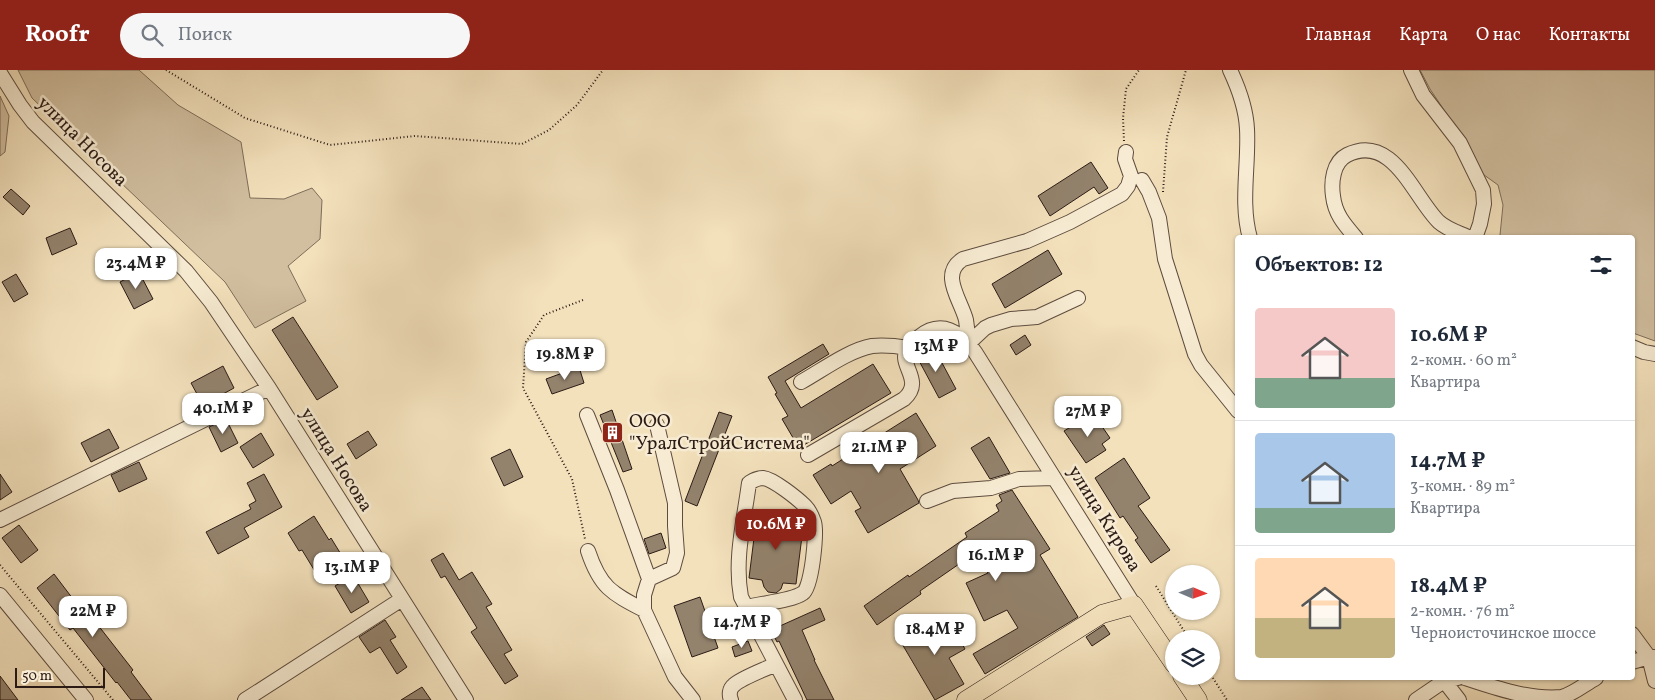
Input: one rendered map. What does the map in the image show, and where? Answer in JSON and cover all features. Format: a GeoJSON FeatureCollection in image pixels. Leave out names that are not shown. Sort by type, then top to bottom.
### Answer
{"type":"FeatureCollection","features":[{"type":"Feature","properties":{"kind":"main road","name":"улица Кирова"},"geometry":{"type":"LineString","coordinates":[[1134,606],[1165,651]]}},
{"type":"Feature","properties":{"kind":"main road"},"geometry":{"type":"LineString","coordinates":[[966,700],[1102,614],[1134,606]]}},
{"type":"Feature","properties":{"kind":"main road"},"geometry":{"type":"LineString","coordinates":[[1188,685],[1198,700]]}},
{"type":"Feature","properties":{"kind":"street"},"geometry":{"type":"LineString","coordinates":[[1230,70],[1239,90],[1246,119],[1246,208],[1250,235]]}},
{"type":"Feature","properties":{"kind":"street"},"geometry":{"type":"LineString","coordinates":[[1411,70],[1423,95],[1460,143],[1483,190],[1484,204],[1476,235]]}},
{"type":"Feature","properties":{"kind":"street","name":"улица Носова"},"geometry":{"type":"LineString","coordinates":[[0,73],[33,122],[186,271],[211,302],[269,388],[466,700]]}},
{"type":"Feature","properties":{"kind":"street"},"geometry":{"type":"LineString","coordinates":[[969,344],[966,319],[951,275],[958,263],[972,256],[1028,241],[1070,222],[1122,194],[1128,186],[1131,176],[1125,159],[1126,152]]}},
{"type":"Feature","properties":{"kind":"street"},"geometry":{"type":"LineString","coordinates":[[1354,235],[1337,214],[1332,192],[1332,176],[1342,158],[1352,153],[1363,152],[1380,153],[1387,157],[1398,168],[1434,216],[1442,224],[1464,235]]}},
{"type":"Feature","properties":{"kind":"street"},"geometry":{"type":"LineString","coordinates":[[1142,180],[1156,210],[1165,259],[1195,354],[1201,365],[1235,407]]}},
{"type":"Feature","properties":{"kind":"street"},"geometry":{"type":"LineString","coordinates":[[969,344],[985,328],[991,325],[1011,319],[1037,317],[1078,298]]}},
{"type":"Feature","properties":{"kind":"street"},"geometry":{"type":"LineString","coordinates":[[808,455],[904,399],[909,394],[912,381],[905,352],[927,331],[936,328],[948,329],[969,344]]}},
{"type":"Feature","properties":{"kind":"street","name":"улица Кирова"},"geometry":{"type":"LineString","coordinates":[[969,344],[1134,606]]}},
{"type":"Feature","properties":{"kind":"street"},"geometry":{"type":"LineString","coordinates":[[801,382],[855,352],[871,346],[908,348]]}},
{"type":"Feature","properties":{"kind":"street"},"geometry":{"type":"LineString","coordinates":[[1635,348],[1655,354]]}},
{"type":"Feature","properties":{"kind":"street"},"geometry":{"type":"LineString","coordinates":[[0,520],[269,388]]}},
{"type":"Feature","properties":{"kind":"street"},"geometry":{"type":"LineString","coordinates":[[588,415],[649,579],[644,595],[644,610],[675,677],[693,700]]}},
{"type":"Feature","properties":{"kind":"street"},"geometry":{"type":"LineString","coordinates":[[649,579],[673,568],[677,552],[675,503],[657,425]]}},
{"type":"Feature","properties":{"kind":"street"},"geometry":{"type":"LineString","coordinates":[[747,607],[790,598],[803,593],[808,587],[811,576],[815,526],[812,517],[804,504],[770,480],[762,478],[749,483],[738,564],[738,580],[741,597],[776,664],[790,698]]}},
{"type":"Feature","properties":{"kind":"street"},"geometry":{"type":"LineString","coordinates":[[927,501],[953,491],[991,488],[1019,479],[1054,478]]}},
{"type":"Feature","properties":{"kind":"street"},"geometry":{"type":"LineString","coordinates":[[588,551],[595,571],[610,591],[644,610]]}},
{"type":"Feature","properties":{"kind":"street"},"geometry":{"type":"LineString","coordinates":[[0,595],[86,700]]}},
{"type":"Feature","properties":{"kind":"street"},"geometry":{"type":"LineString","coordinates":[[245,700],[402,599]]}},
{"type":"Feature","properties":{"kind":"street"},"geometry":{"type":"LineString","coordinates":[[1635,637],[1652,657],[1655,680]]}},
{"type":"Feature","properties":{"kind":"street"},"geometry":{"type":"LineString","coordinates":[[1635,661],[1652,657]]}},
{"type":"Feature","properties":{"kind":"street"},"geometry":{"type":"LineString","coordinates":[[731,700],[729,698],[730,691],[734,684],[776,664]]}},
{"type":"Feature","properties":{"kind":"street"},"geometry":{"type":"LineString","coordinates":[[1416,700],[1446,680]]}},
{"type":"Feature","properties":{"kind":"street"},"geometry":{"type":"LineString","coordinates":[[1449,680],[1459,700]]}},
{"type":"Feature","properties":{"kind":"street"},"geometry":{"type":"LineString","coordinates":[[1470,680],[1503,692],[1539,699],[1563,697],[1593,680]]}},
{"type":"Feature","properties":{"kind":"path"},"geometry":{"type":"LineString","coordinates":[[166,70],[245,118],[330,145],[415,136],[522,144],[549,130],[577,105],[603,70]]}},
{"type":"Feature","properties":{"kind":"path"},"geometry":{"type":"LineString","coordinates":[[1126,152],[1123,118],[1126,89],[1139,70]]}},
{"type":"Feature","properties":{"kind":"path"},"geometry":{"type":"LineString","coordinates":[[1163,196],[1167,137],[1186,70]]}},
{"type":"Feature","properties":{"kind":"path"},"geometry":{"type":"LineString","coordinates":[[583,300],[544,315],[526,342],[523,388],[572,479],[588,551]]}},
{"type":"Feature","properties":{"kind":"path"},"geometry":{"type":"LineString","coordinates":[[0,565],[113,700]]}},
{"type":"Feature","properties":{"kind":"path"},"geometry":{"type":"LineString","coordinates":[[1156,586],[1183,630]]}},
{"type":"Feature","properties":{"kind":"path"},"geometry":{"type":"LineString","coordinates":[[1217,685],[1227,700]]}},
{"type":"Feature","properties":{"kind":"shaded area"},"geometry":{"type":"Polygon","coordinates":[[[18,70],[139,70],[178,105],[241,142],[250,198],[284,199],[312,188],[322,200],[320,239],[288,266],[306,301],[255,328],[225,282],[32,98],[18,70]]]}},
{"type":"Feature","properties":{"kind":"shaded area"},"geometry":{"type":"Polygon","coordinates":[[[1420,70],[1655,70],[1655,341],[1635,334],[1635,235],[1500,235],[1503,205],[1498,185],[1480,172],[1452,122],[1420,70]]]}},
{"type":"Feature","properties":{"kind":"shaded area"},"geometry":{"type":"Polygon","coordinates":[[[0,96],[9,116],[5,152],[0,156],[0,96]]]}},
{"type":"Feature","properties":{"kind":"building"},"geometry":{"type":"Polygon","coordinates":[[[1091,162],[1108,188],[1099,194],[1094,187],[1050,216],[1038,196],[1091,162]]]}},
{"type":"Feature","properties":{"kind":"building"},"geometry":{"type":"Polygon","coordinates":[[[11,189],[30,206],[23,215],[3,197],[11,189]]]}},
{"type":"Feature","properties":{"kind":"building"},"geometry":{"type":"Polygon","coordinates":[[[70,228],[77,244],[52,255],[46,238],[70,228]]]}},
{"type":"Feature","properties":{"kind":"building"},"geometry":{"type":"Polygon","coordinates":[[[1048,250],[1062,274],[1005,308],[992,284],[1048,250]]]}},
{"type":"Feature","properties":{"kind":"building"},"geometry":{"type":"Polygon","coordinates":[[[139,272],[153,299],[134,309],[120,282],[139,272]]]}},
{"type":"Feature","properties":{"kind":"building"},"geometry":{"type":"Polygon","coordinates":[[[16,274],[28,294],[14,302],[2,282],[16,274]]]}},
{"type":"Feature","properties":{"kind":"building"},"geometry":{"type":"Polygon","coordinates":[[[293,317],[338,387],[317,400],[272,330],[293,317]]]}},
{"type":"Feature","properties":{"kind":"building"},"geometry":{"type":"Polygon","coordinates":[[[1025,335],[1031,345],[1016,355],[1010,345],[1025,335]]]}},
{"type":"Feature","properties":{"kind":"building"},"geometry":{"type":"Polygon","coordinates":[[[823,344],[829,354],[785,381],[801,408],[873,364],[891,393],[799,448],[782,419],[788,416],[775,394],[777,393],[768,377],[823,344]]]}},
{"type":"Feature","properties":{"kind":"building"},"geometry":{"type":"Polygon","coordinates":[[[934,348],[956,389],[939,398],[917,357],[934,348]]]}},
{"type":"Feature","properties":{"kind":"building"},"geometry":{"type":"Polygon","coordinates":[[[223,366],[234,388],[203,405],[191,383],[223,366]]]}},
{"type":"Feature","properties":{"kind":"building"},"geometry":{"type":"Polygon","coordinates":[[[579,367],[584,383],[552,394],[546,379],[579,367]]]}},
{"type":"Feature","properties":{"kind":"building","name":"ООО \"УралСтройСистема\""},"geometry":{"type":"Polygon","coordinates":[[[612,410],[632,469],[623,472],[600,415],[612,410]]]}},
{"type":"Feature","properties":{"kind":"building"},"geometry":{"type":"Polygon","coordinates":[[[719,412],[732,416],[697,506],[685,501],[719,412]]]}},
{"type":"Feature","properties":{"kind":"building"},"geometry":{"type":"Polygon","coordinates":[[[916,413],[936,446],[900,469],[919,503],[868,533],[855,511],[861,508],[851,491],[831,504],[813,475],[831,464],[832,466],[916,413]]]}},
{"type":"Feature","properties":{"kind":"building"},"geometry":{"type":"Polygon","coordinates":[[[1092,414],[1099,426],[1101,425],[1110,438],[1102,444],[1106,450],[1086,463],[1064,431],[1092,414]]]}},
{"type":"Feature","properties":{"kind":"building"},"geometry":{"type":"Polygon","coordinates":[[[226,419],[238,443],[221,452],[209,427],[226,419]]]}},
{"type":"Feature","properties":{"kind":"building"},"geometry":{"type":"Polygon","coordinates":[[[109,429],[119,448],[91,462],[81,443],[109,429]]]}},
{"type":"Feature","properties":{"kind":"building"},"geometry":{"type":"Polygon","coordinates":[[[368,431],[377,445],[356,459],[347,444],[368,431]]]}},
{"type":"Feature","properties":{"kind":"building"},"geometry":{"type":"Polygon","coordinates":[[[261,433],[274,455],[253,468],[240,447],[261,433]]]}},
{"type":"Feature","properties":{"kind":"building"},"geometry":{"type":"Polygon","coordinates":[[[989,437],[1010,473],[990,479],[971,448],[989,437]]]}},
{"type":"Feature","properties":{"kind":"building"},"geometry":{"type":"Polygon","coordinates":[[[510,449],[523,477],[504,486],[491,458],[510,449]]]}},
{"type":"Feature","properties":{"kind":"building"},"geometry":{"type":"Polygon","coordinates":[[[1124,458],[1150,498],[1138,506],[1170,550],[1151,563],[1135,540],[1138,538],[1123,516],[1120,518],[1095,478],[1124,458]]]}},
{"type":"Feature","properties":{"kind":"building"},"geometry":{"type":"Polygon","coordinates":[[[139,462],[147,479],[119,492],[111,475],[139,462]]]}},
{"type":"Feature","properties":{"kind":"building"},"geometry":{"type":"Polygon","coordinates":[[[0,474],[12,492],[0,500],[0,474]]]}},
{"type":"Feature","properties":{"kind":"building"},"geometry":{"type":"Polygon","coordinates":[[[264,474],[282,507],[244,528],[249,537],[218,554],[206,532],[251,509],[249,505],[256,501],[247,483],[264,474]]]}},
{"type":"Feature","properties":{"kind":"building"},"geometry":{"type":"Polygon","coordinates":[[[1012,490],[1050,549],[1040,555],[1078,617],[985,674],[973,654],[1018,628],[1007,610],[984,621],[966,583],[988,573],[975,553],[920,591],[921,594],[877,625],[864,606],[967,537],[965,533],[999,511],[996,505],[1002,501],[999,495],[1012,490]]]}},
{"type":"Feature","properties":{"kind":"building"},"geometry":{"type":"Polygon","coordinates":[[[757,514],[804,520],[796,584],[783,583],[781,589],[776,593],[768,592],[762,580],[749,578],[757,514]]]}},
{"type":"Feature","properties":{"kind":"building"},"geometry":{"type":"Polygon","coordinates":[[[314,516],[342,556],[316,573],[302,550],[299,551],[288,533],[314,516]]]}},
{"type":"Feature","properties":{"kind":"building"},"geometry":{"type":"Polygon","coordinates":[[[19,525],[38,550],[21,563],[2,538],[19,525]]]}},
{"type":"Feature","properties":{"kind":"building"},"geometry":{"type":"Polygon","coordinates":[[[661,533],[666,548],[649,554],[644,539],[661,533]]]}},
{"type":"Feature","properties":{"kind":"building"},"geometry":{"type":"Polygon","coordinates":[[[443,553],[459,580],[472,572],[492,604],[486,607],[512,650],[504,654],[518,676],[505,684],[471,632],[477,628],[445,576],[441,578],[431,560],[443,553]]]}},
{"type":"Feature","properties":{"kind":"building"},"geometry":{"type":"Polygon","coordinates":[[[54,574],[89,623],[94,620],[133,670],[131,672],[152,700],[131,700],[73,628],[70,630],[37,588],[54,574]]]}},
{"type":"Feature","properties":{"kind":"building"},"geometry":{"type":"Polygon","coordinates":[[[353,575],[369,602],[351,613],[335,586],[353,575]]]}},
{"type":"Feature","properties":{"kind":"building"},"geometry":{"type":"Polygon","coordinates":[[[700,597],[718,648],[692,657],[674,606],[700,597]]]}},
{"type":"Feature","properties":{"kind":"building"},"geometry":{"type":"Polygon","coordinates":[[[820,608],[825,620],[802,630],[814,660],[834,700],[807,700],[779,641],[777,642],[771,630],[820,608]]]}},
{"type":"Feature","properties":{"kind":"building"},"geometry":{"type":"Polygon","coordinates":[[[947,618],[965,649],[949,658],[964,684],[935,700],[898,637],[928,620],[932,627],[947,618]]]}},
{"type":"Feature","properties":{"kind":"building"},"geometry":{"type":"Polygon","coordinates":[[[385,620],[396,637],[390,640],[407,667],[397,674],[380,647],[370,653],[359,637],[385,620]]]}},
{"type":"Feature","properties":{"kind":"building"},"geometry":{"type":"Polygon","coordinates":[[[1104,625],[1110,634],[1092,646],[1086,637],[1104,625]]]}},
{"type":"Feature","properties":{"kind":"building"},"geometry":{"type":"Polygon","coordinates":[[[748,641],[752,651],[735,657],[732,647],[748,641]]]}},
{"type":"Feature","properties":{"kind":"building"},"geometry":{"type":"Polygon","coordinates":[[[0,676],[18,700],[0,700],[0,676]]]}},
{"type":"Feature","properties":{"kind":"building"},"geometry":{"type":"Polygon","coordinates":[[[422,687],[431,700],[401,700],[422,687]]]}},
{"type":"Feature","properties":{"kind":"place","name":"ООО \"УралСтройСистема\""},"geometry":{"type":"Point","coordinates":[613,433]}}]}
